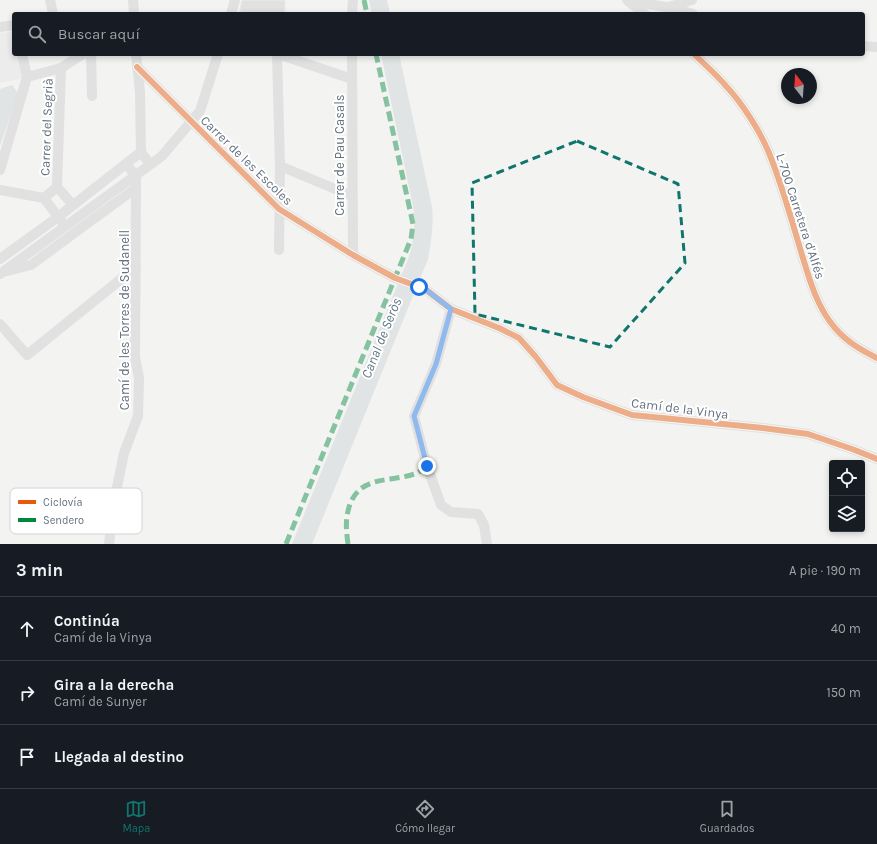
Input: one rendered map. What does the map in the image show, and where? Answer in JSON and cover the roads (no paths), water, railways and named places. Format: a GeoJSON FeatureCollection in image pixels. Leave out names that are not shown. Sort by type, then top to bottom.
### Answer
{"type":"FeatureCollection","features":[{"type":"Feature","properties":{"kind":"street"},"geometry":{"type":"LineString","coordinates":[[50,0],[53,12]]}},
{"type":"Feature","properties":{"kind":"street"},"geometry":{"type":"LineString","coordinates":[[133,0],[134,12]]}},
{"type":"Feature","properties":{"kind":"street"},"geometry":{"type":"LineString","coordinates":[[232,12],[235,0]]}},
{"type":"Feature","properties":{"kind":"street"},"geometry":{"type":"LineString","coordinates":[[352,12],[353,0]]}},
{"type":"Feature","properties":{"kind":"street"},"geometry":{"type":"LineString","coordinates":[[626,0],[669,7],[686,12]]}},
{"type":"Feature","properties":{"kind":"street"},"geometry":{"type":"LineString","coordinates":[[626,0],[641,12]]}},
{"type":"Feature","properties":{"kind":"street"},"geometry":{"type":"LineString","coordinates":[[669,7],[692,0]]}},
{"type":"Feature","properties":{"kind":"street"},"geometry":{"type":"LineString","coordinates":[[0,27],[12,25]]}},
{"type":"Feature","properties":{"kind":"street"},"geometry":{"type":"LineString","coordinates":[[865,46],[877,47]]}},
{"type":"Feature","properties":{"kind":"street"},"geometry":{"type":"LineString","coordinates":[[0,170],[27,77],[22,56]]}},
{"type":"Feature","properties":{"kind":"street"},"geometry":{"type":"LineString","coordinates":[[27,77],[61,68],[80,56]]}},
{"type":"Feature","properties":{"kind":"street"},"geometry":{"type":"LineString","coordinates":[[91,56],[92,96]]}},
{"type":"Feature","properties":{"kind":"street"},"geometry":{"type":"LineString","coordinates":[[136,56],[140,92],[141,152],[150,164]]}},
{"type":"Feature","properties":{"kind":"street"},"geometry":{"type":"LineString","coordinates":[[1,273],[31,265],[73,225],[162,156],[200,111],[217,56]]}},
{"type":"Feature","properties":{"kind":"street"},"geometry":{"type":"LineString","coordinates":[[278,56],[280,166],[279,250]]}},
{"type":"Feature","properties":{"kind":"street"},"geometry":{"type":"LineString","coordinates":[[284,56],[352,79]]}},
{"type":"Feature","properties":{"kind":"street","name":"Carrer de Pau Casals"},"geometry":{"type":"LineString","coordinates":[[352,56],[353,255]]}},
{"type":"Feature","properties":{"kind":"street","name":"L-700 Carretera d'Alfés"},"geometry":{"type":"LineString","coordinates":[[696,56],[726,85],[746,112],[766,146],[779,182],[808,276],[820,307],[842,336],[853,345],[877,358]]}},
{"type":"Feature","properties":{"kind":"street","name":"Carrer de les Escoles"},"geometry":{"type":"LineString","coordinates":[[137,67],[279,209],[353,255],[395,278],[419,287]]}},
{"type":"Feature","properties":{"kind":"street","name":"Carrer del Segrià"},"geometry":{"type":"LineString","coordinates":[[57,187],[61,68]]}},
{"type":"Feature","properties":{"kind":"street"},"geometry":{"type":"LineString","coordinates":[[0,259],[66,211],[141,152]]}},
{"type":"Feature","properties":{"kind":"street"},"geometry":{"type":"LineString","coordinates":[[126,164],[136,176]]}},
{"type":"Feature","properties":{"kind":"street"},"geometry":{"type":"LineString","coordinates":[[280,166],[352,196]]}},
{"type":"Feature","properties":{"kind":"street","name":"Camí de les Torres de Sudanell"},"geometry":{"type":"LineString","coordinates":[[118,488],[124,453],[138,416],[139,378],[135,357],[136,176]]}},
{"type":"Feature","properties":{"kind":"street"},"geometry":{"type":"LineString","coordinates":[[44,198],[57,187],[73,225]]}},
{"type":"Feature","properties":{"kind":"street"},"geometry":{"type":"LineString","coordinates":[[1,273],[73,225],[136,188]]}},
{"type":"Feature","properties":{"kind":"street"},"geometry":{"type":"LineString","coordinates":[[0,190],[44,198],[66,211]]}},
{"type":"Feature","properties":{"kind":"street"},"geometry":{"type":"LineString","coordinates":[[0,324],[27,355],[136,267]]}},
{"type":"Feature","properties":{"kind":"street","name":"Camí de la Vinya"},"geometry":{"type":"LineString","coordinates":[[419,287],[425,289],[451,309],[500,328],[519,338],[536,357],[557,385],[582,397],[632,415],[808,434],[877,459]]}},
{"type":"Feature","properties":{"kind":"street"},"geometry":{"type":"LineString","coordinates":[[451,309],[436,364],[414,416],[427,466],[441,505],[451,512],[478,514],[484,525],[488,544]]}},
{"type":"Feature","properties":{"kind":"street","name":"Camí de les Torres de Sudanell"},"geometry":{"type":"LineString","coordinates":[[109,544],[111,534]]}},
{"type":"Feature","properties":{"kind":"water"},"geometry":{"type":"Polygon","coordinates":[[[369,0],[387,0],[390,12],[372,12],[369,0]]]}},
{"type":"Feature","properties":{"kind":"water","name":"Canal de Seròs"},"geometry":{"type":"Polygon","coordinates":[[[381,56],[399,56],[433,214],[428,259],[312,544],[292,544],[410,254],[414,230],[413,206],[381,56]]]}},
{"type":"Feature","properties":{"kind":"water"},"geometry":{"type":"Polygon","coordinates":[[[12,85],[18,93],[0,146],[0,89],[12,85]]]}}]}
